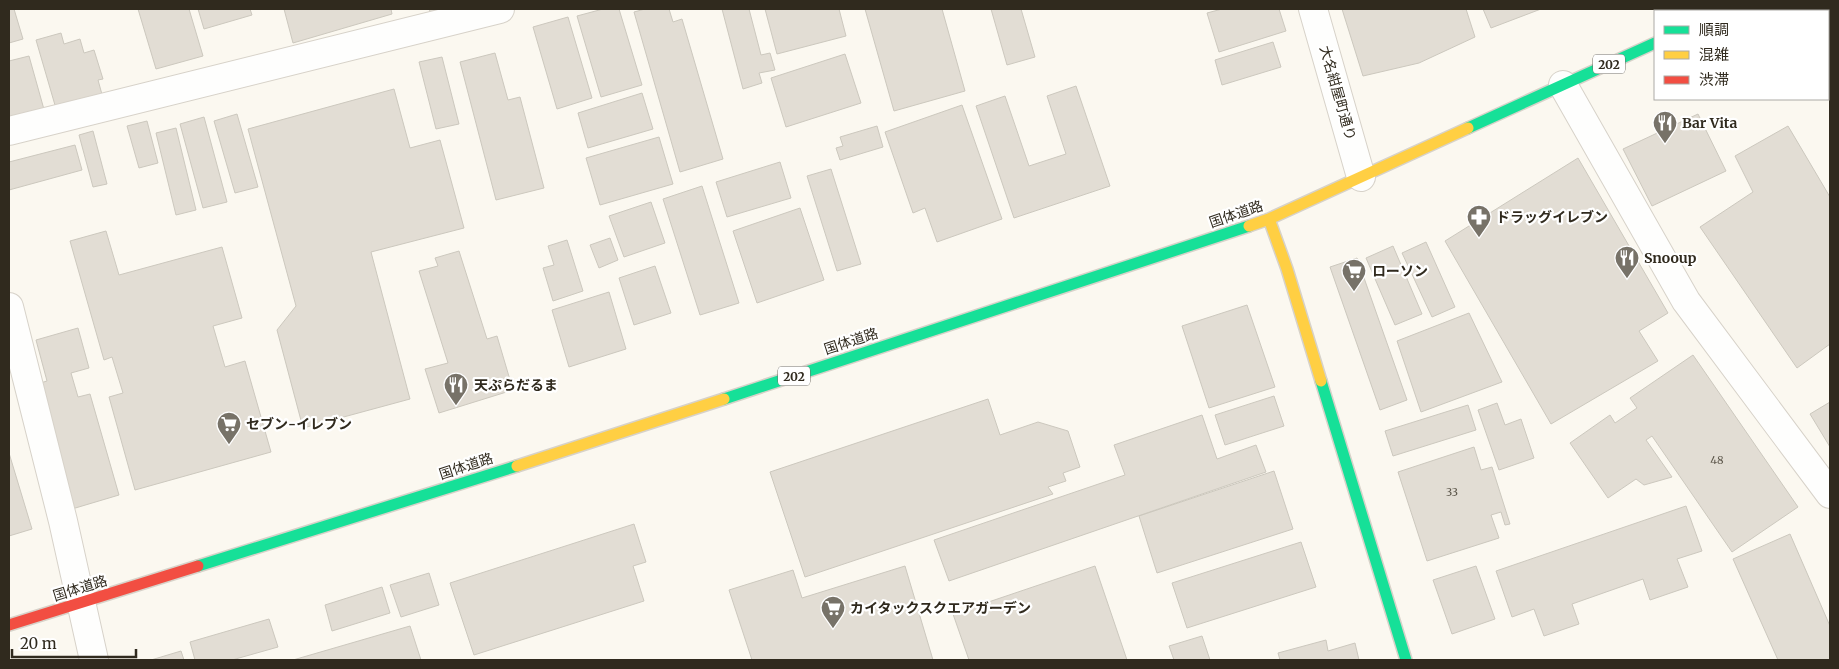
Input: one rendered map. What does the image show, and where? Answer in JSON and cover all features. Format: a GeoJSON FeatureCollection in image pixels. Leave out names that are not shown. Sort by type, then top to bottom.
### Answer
{"type":"FeatureCollection","features":[{"type":"Feature","properties":{"kind":"main road","name":"国体道路"},"geometry":{"type":"LineString","coordinates":[[9,625],[637,428],[1269,219],[1654,43]]}},
{"type":"Feature","properties":{"kind":"main road"},"geometry":{"type":"LineString","coordinates":[[1269,219],[1287,269],[1406,660]]}},
{"type":"Feature","properties":{"kind":"street"},"geometry":{"type":"LineString","coordinates":[[9,131],[500,9]]}},
{"type":"Feature","properties":{"kind":"street","name":"大名紺屋町通り"},"geometry":{"type":"LineString","coordinates":[[1313,9],[1361,177]]}},
{"type":"Feature","properties":{"kind":"street"},"geometry":{"type":"LineString","coordinates":[[1563,85],[1686,301],[1830,494]]}},
{"type":"Feature","properties":{"kind":"street"},"geometry":{"type":"LineString","coordinates":[[9,307],[83,603],[94,660]]}},
{"type":"Feature","properties":{"kind":"building"},"geometry":{"type":"Polygon","coordinates":[[[9,9],[14,9],[23,39],[9,43],[9,9]]]}},
{"type":"Feature","properties":{"kind":"building"},"geometry":{"type":"Polygon","coordinates":[[[138,9],[189,9],[203,56],[156,69],[138,9]]]}},
{"type":"Feature","properties":{"kind":"building"},"geometry":{"type":"Polygon","coordinates":[[[198,9],[250,9],[252,15],[204,29],[198,9]]]}},
{"type":"Feature","properties":{"kind":"building"},"geometry":{"type":"Polygon","coordinates":[[[284,9],[391,9],[392,14],[293,43],[284,9]]]}},
{"type":"Feature","properties":{"kind":"building"},"geometry":{"type":"Polygon","coordinates":[[[429,9],[458,9],[432,16],[429,9]]]}},
{"type":"Feature","properties":{"kind":"building"},"geometry":{"type":"Polygon","coordinates":[[[603,9],[619,9],[642,85],[601,97],[577,16],[603,9]]]}},
{"type":"Feature","properties":{"kind":"building"},"geometry":{"type":"Polygon","coordinates":[[[645,9],[669,9],[673,22],[682,19],[723,159],[680,172],[634,12],[645,9]]]}},
{"type":"Feature","properties":{"kind":"building"},"geometry":{"type":"Polygon","coordinates":[[[722,9],[749,9],[761,55],[770,53],[775,70],[759,73],[762,83],[743,89],[722,9]]]}},
{"type":"Feature","properties":{"kind":"building"},"geometry":{"type":"Polygon","coordinates":[[[765,9],[839,9],[846,36],[777,54],[765,9]]]}},
{"type":"Feature","properties":{"kind":"building"},"geometry":{"type":"Polygon","coordinates":[[[865,9],[942,9],[965,91],[894,111],[865,9]]]}},
{"type":"Feature","properties":{"kind":"building"},"geometry":{"type":"Polygon","coordinates":[[[991,9],[1021,9],[1035,57],[1007,65],[991,9]]]}},
{"type":"Feature","properties":{"kind":"building"},"geometry":{"type":"Polygon","coordinates":[[[1222,9],[1279,9],[1286,31],[1219,52],[1207,13],[1222,9]]]}},
{"type":"Feature","properties":{"kind":"building"},"geometry":{"type":"Polygon","coordinates":[[[1342,9],[1466,9],[1475,37],[1419,63],[1363,76],[1342,9]]]}},
{"type":"Feature","properties":{"kind":"building"},"geometry":{"type":"Polygon","coordinates":[[[1483,9],[1541,9],[1491,28],[1483,9]]]}},
{"type":"Feature","properties":{"kind":"building"},"geometry":{"type":"Polygon","coordinates":[[[568,17],[592,98],[557,109],[533,27],[568,17]]]}},
{"type":"Feature","properties":{"kind":"building"},"geometry":{"type":"Polygon","coordinates":[[[61,33],[64,44],[80,39],[84,53],[94,50],[103,79],[98,80],[103,98],[57,112],[36,40],[61,33]]]}},
{"type":"Feature","properties":{"kind":"building"},"geometry":{"type":"Polygon","coordinates":[[[1273,42],[1281,67],[1222,85],[1215,60],[1273,42]]]}},
{"type":"Feature","properties":{"kind":"building"},"geometry":{"type":"Polygon","coordinates":[[[495,53],[508,100],[520,97],[544,188],[496,200],[460,62],[495,53]]]}},
{"type":"Feature","properties":{"kind":"building"},"geometry":{"type":"Polygon","coordinates":[[[845,54],[861,103],[786,127],[771,78],[845,54]]]}},
{"type":"Feature","properties":{"kind":"building"},"geometry":{"type":"Polygon","coordinates":[[[29,56],[45,113],[9,123],[9,61],[29,56]]]}},
{"type":"Feature","properties":{"kind":"building"},"geometry":{"type":"Polygon","coordinates":[[[442,57],[459,124],[436,129],[419,62],[442,57]]]}},
{"type":"Feature","properties":{"kind":"building"},"geometry":{"type":"Polygon","coordinates":[[[1076,86],[1110,186],[1014,218],[976,106],[1005,96],[1029,166],[1066,154],[1047,96],[1076,86]]]}},
{"type":"Feature","properties":{"kind":"building"},"geometry":{"type":"Polygon","coordinates":[[[394,89],[410,148],[440,140],[464,228],[371,252],[410,399],[303,428],[277,330],[296,306],[248,129],[394,89]]]}},
{"type":"Feature","properties":{"kind":"building"},"geometry":{"type":"Polygon","coordinates":[[[642,93],[653,129],[588,148],[578,113],[642,93]]]}},
{"type":"Feature","properties":{"kind":"building"},"geometry":{"type":"Polygon","coordinates":[[[962,105],[1002,219],[937,242],[925,208],[913,213],[885,132],[962,105]]]}},
{"type":"Feature","properties":{"kind":"building"},"geometry":{"type":"Polygon","coordinates":[[[237,114],[258,187],[235,193],[214,121],[237,114]]]}},
{"type":"Feature","properties":{"kind":"building"},"geometry":{"type":"Polygon","coordinates":[[[1698,114],[1726,171],[1652,206],[1623,149],[1698,114]]]}},
{"type":"Feature","properties":{"kind":"building"},"geometry":{"type":"Polygon","coordinates":[[[204,117],[227,202],[203,208],[180,124],[204,117]]]}},
{"type":"Feature","properties":{"kind":"building"},"geometry":{"type":"Polygon","coordinates":[[[147,121],[158,163],[139,168],[127,126],[147,121]]]}},
{"type":"Feature","properties":{"kind":"building"},"geometry":{"type":"Polygon","coordinates":[[[877,126],[883,147],[840,160],[836,148],[843,146],[840,137],[877,126]]]}},
{"type":"Feature","properties":{"kind":"building"},"geometry":{"type":"Polygon","coordinates":[[[1788,126],[1830,197],[1830,344],[1797,368],[1700,227],[1753,192],[1735,156],[1788,126]]]}},
{"type":"Feature","properties":{"kind":"building"},"geometry":{"type":"Polygon","coordinates":[[[176,128],[196,210],[176,215],[156,133],[176,128]]]}},
{"type":"Feature","properties":{"kind":"building"},"geometry":{"type":"Polygon","coordinates":[[[93,131],[107,184],[93,187],[79,135],[93,131]]]}},
{"type":"Feature","properties":{"kind":"building"},"geometry":{"type":"Polygon","coordinates":[[[659,137],[673,184],[600,205],[586,158],[659,137]]]}},
{"type":"Feature","properties":{"kind":"building"},"geometry":{"type":"Polygon","coordinates":[[[75,145],[82,170],[9,190],[9,162],[75,145]]]}},
{"type":"Feature","properties":{"kind":"building"},"geometry":{"type":"Polygon","coordinates":[[[1578,158],[1668,313],[1639,331],[1658,361],[1551,424],[1445,241],[1578,158]]]}},
{"type":"Feature","properties":{"kind":"building"},"geometry":{"type":"Polygon","coordinates":[[[780,162],[791,198],[727,217],[716,182],[780,162]]]}},
{"type":"Feature","properties":{"kind":"building"},"geometry":{"type":"Polygon","coordinates":[[[831,169],[861,264],[837,271],[807,176],[831,169]]]}},
{"type":"Feature","properties":{"kind":"building"},"geometry":{"type":"Polygon","coordinates":[[[702,186],[739,303],[700,315],[663,199],[702,186]]]}},
{"type":"Feature","properties":{"kind":"building"},"geometry":{"type":"Polygon","coordinates":[[[651,202],[665,243],[624,257],[609,216],[651,202]]]}},
{"type":"Feature","properties":{"kind":"building"},"geometry":{"type":"Polygon","coordinates":[[[800,208],[824,280],[757,303],[733,231],[800,208]]]}},
{"type":"Feature","properties":{"kind":"building"},"geometry":{"type":"Polygon","coordinates":[[[106,231],[119,275],[222,247],[242,318],[213,326],[225,367],[245,361],[271,452],[135,490],[109,397],[123,393],[112,357],[104,360],[70,241],[106,231]]]}},
{"type":"Feature","properties":{"kind":"building"},"geometry":{"type":"Polygon","coordinates":[[[610,238],[618,260],[599,268],[590,245],[610,238]]]}},
{"type":"Feature","properties":{"kind":"building"},"geometry":{"type":"Polygon","coordinates":[[[567,240],[583,291],[553,301],[543,268],[554,265],[548,246],[567,240]]]}},
{"type":"Feature","properties":{"kind":"building"},"geometry":{"type":"Polygon","coordinates":[[[1426,242],[1455,307],[1432,317],[1402,253],[1426,242]]]}},
{"type":"Feature","properties":{"kind":"building"},"geometry":{"type":"Polygon","coordinates":[[[1393,246],[1422,314],[1395,325],[1366,258],[1393,246]]]}},
{"type":"Feature","properties":{"kind":"building"},"geometry":{"type":"Polygon","coordinates":[[[459,251],[487,339],[497,336],[513,390],[439,413],[425,369],[448,363],[419,271],[438,266],[435,258],[459,251]]]}},
{"type":"Feature","properties":{"kind":"building"},"geometry":{"type":"Polygon","coordinates":[[[1357,258],[1407,400],[1380,410],[1330,267],[1357,258]]]}},
{"type":"Feature","properties":{"kind":"building"},"geometry":{"type":"Polygon","coordinates":[[[655,266],[671,313],[634,325],[619,278],[655,266]]]}},
{"type":"Feature","properties":{"kind":"building"},"geometry":{"type":"Polygon","coordinates":[[[609,292],[626,349],[569,367],[552,310],[609,292]]]}},
{"type":"Feature","properties":{"kind":"building"},"geometry":{"type":"Polygon","coordinates":[[[1247,305],[1275,387],[1209,408],[1182,326],[1247,305]]]}},
{"type":"Feature","properties":{"kind":"building"},"geometry":{"type":"Polygon","coordinates":[[[1469,313],[1502,382],[1421,412],[1397,341],[1469,313]]]}},
{"type":"Feature","properties":{"kind":"building"},"geometry":{"type":"Polygon","coordinates":[[[78,328],[89,368],[71,373],[78,397],[90,394],[119,495],[72,509],[37,384],[47,381],[36,340],[78,328]]]}},
{"type":"Feature","properties":{"kind":"building"},"geometry":{"type":"Polygon","coordinates":[[[1693,355],[1798,507],[1732,552],[1652,436],[1646,440],[1672,477],[1644,485],[1636,479],[1608,498],[1570,443],[1610,415],[1615,423],[1637,408],[1630,398],[1693,355]]]}},
{"type":"Feature","properties":{"kind":"building"},"geometry":{"type":"Polygon","coordinates":[[[1274,396],[1284,426],[1225,445],[1215,415],[1274,396]]]}},
{"type":"Feature","properties":{"kind":"building"},"geometry":{"type":"Polygon","coordinates":[[[988,399],[1000,435],[1038,422],[1068,431],[1080,467],[1063,473],[1066,481],[1048,487],[1053,494],[805,577],[770,472],[988,399]]]}},
{"type":"Feature","properties":{"kind":"building"},"geometry":{"type":"Polygon","coordinates":[[[1830,402],[1830,447],[1810,414],[1830,402]]]}},
{"type":"Feature","properties":{"kind":"building"},"geometry":{"type":"Polygon","coordinates":[[[1497,403],[1505,425],[1521,419],[1534,458],[1499,470],[1478,410],[1497,403]]]}},
{"type":"Feature","properties":{"kind":"building"},"geometry":{"type":"Polygon","coordinates":[[[1468,405],[1476,430],[1393,456],[1385,431],[1468,405]]]}},
{"type":"Feature","properties":{"kind":"building"},"geometry":{"type":"Polygon","coordinates":[[[1202,415],[1217,459],[1256,445],[1266,472],[949,581],[934,540],[1125,475],[1114,445],[1202,415]]]}},
{"type":"Feature","properties":{"kind":"building"},"geometry":{"type":"Polygon","coordinates":[[[1474,447],[1481,470],[1492,467],[1510,524],[1505,525],[1501,512],[1491,515],[1499,538],[1427,561],[1398,472],[1474,447]]]}},
{"type":"Feature","properties":{"kind":"building"},"geometry":{"type":"Polygon","coordinates":[[[9,453],[32,529],[9,536],[9,453]]]}},
{"type":"Feature","properties":{"kind":"building"},"geometry":{"type":"Polygon","coordinates":[[[1274,471],[1293,529],[1157,573],[1139,516],[1274,471]]]}},
{"type":"Feature","properties":{"kind":"building"},"geometry":{"type":"Polygon","coordinates":[[[1686,506],[1702,551],[1677,559],[1688,587],[1650,600],[1643,579],[1572,604],[1579,624],[1544,636],[1534,609],[1512,617],[1496,571],[1686,506]]]}},
{"type":"Feature","properties":{"kind":"building"},"geometry":{"type":"Polygon","coordinates":[[[634,524],[646,562],[633,566],[644,601],[474,655],[450,583],[634,524]]]}},
{"type":"Feature","properties":{"kind":"building"},"geometry":{"type":"Polygon","coordinates":[[[1790,534],[1830,626],[1830,660],[1778,660],[1733,559],[1790,534]]]}},
{"type":"Feature","properties":{"kind":"building"},"geometry":{"type":"Polygon","coordinates":[[[1301,542],[1316,587],[1187,628],[1172,583],[1301,542]]]}},
{"type":"Feature","properties":{"kind":"building","name":"カイタックスクエアガーデン"},"geometry":{"type":"Polygon","coordinates":[[[905,566],[933,660],[752,660],[729,590],[793,570],[802,598],[905,566]]]}},
{"type":"Feature","properties":{"kind":"building"},"geometry":{"type":"Polygon","coordinates":[[[1095,566],[1127,660],[969,660],[953,614],[1095,566]]]}},
{"type":"Feature","properties":{"kind":"building"},"geometry":{"type":"Polygon","coordinates":[[[1476,566],[1495,619],[1452,634],[1433,580],[1476,566]]]}},
{"type":"Feature","properties":{"kind":"building"},"geometry":{"type":"Polygon","coordinates":[[[429,573],[439,605],[401,617],[390,585],[429,573]]]}},
{"type":"Feature","properties":{"kind":"building"},"geometry":{"type":"Polygon","coordinates":[[[382,587],[390,613],[332,631],[325,605],[382,587]]]}},
{"type":"Feature","properties":{"kind":"building"},"geometry":{"type":"Polygon","coordinates":[[[269,619],[278,647],[232,660],[195,660],[190,642],[269,619]]]}},
{"type":"Feature","properties":{"kind":"building"},"geometry":{"type":"Polygon","coordinates":[[[410,626],[421,660],[293,660],[410,626]]]}},
{"type":"Feature","properties":{"kind":"building"},"geometry":{"type":"Polygon","coordinates":[[[1202,636],[1210,660],[1174,660],[1169,646],[1202,636]]]}},
{"type":"Feature","properties":{"kind":"building"},"geometry":{"type":"Polygon","coordinates":[[[1326,640],[1328,651],[1355,643],[1359,660],[1280,660],[1278,653],[1326,640]]]}},
{"type":"Feature","properties":{"kind":"building"},"geometry":{"type":"Polygon","coordinates":[[[181,651],[184,660],[151,660],[181,651]]]}},
{"type":"Feature","properties":{"kind":"traffic: fast"},"geometry":{"type":"LineString","coordinates":[[1468,128],[1654,43]]}},
{"type":"Feature","properties":{"kind":"traffic: fast"},"geometry":{"type":"LineString","coordinates":[[724,399],[1249,226]]}},
{"type":"Feature","properties":{"kind":"traffic: fast"},"geometry":{"type":"LineString","coordinates":[[1321,381],[1406,660]]}},
{"type":"Feature","properties":{"kind":"traffic: fast"},"geometry":{"type":"LineString","coordinates":[[198,566],[517,466]]}},
{"type":"Feature","properties":{"kind":"traffic: slow"},"geometry":{"type":"LineString","coordinates":[[1249,226],[1269,219],[1468,128]]}},
{"type":"Feature","properties":{"kind":"traffic: slow"},"geometry":{"type":"LineString","coordinates":[[1269,219],[1287,269],[1321,381]]}},
{"type":"Feature","properties":{"kind":"traffic: slow"},"geometry":{"type":"LineString","coordinates":[[517,466],[724,399]]}},
{"type":"Feature","properties":{"kind":"traffic: jam"},"geometry":{"type":"LineString","coordinates":[[9,625],[198,566]]}},
{"type":"Feature","properties":{"kind":"place","name":"Bar Vita"},"geometry":{"type":"Point","coordinates":[1665,144]}},
{"type":"Feature","properties":{"kind":"place","name":"ドラッグイレブン"},"geometry":{"type":"Point","coordinates":[1479,238]}},
{"type":"Feature","properties":{"kind":"place","name":"Snooup"},"geometry":{"type":"Point","coordinates":[1627,279]}},
{"type":"Feature","properties":{"kind":"place","name":"ローソン"},"geometry":{"type":"Point","coordinates":[1354,292]}},
{"type":"Feature","properties":{"kind":"place","name":"天ぷらだるま"},"geometry":{"type":"Point","coordinates":[456,406]}},
{"type":"Feature","properties":{"kind":"place","name":"セブン-イレブン"},"geometry":{"type":"Point","coordinates":[229,445]}},
{"type":"Feature","properties":{"kind":"place","name":"カイタックスクエアガーデン"},"geometry":{"type":"Point","coordinates":[833,629]}}]}
